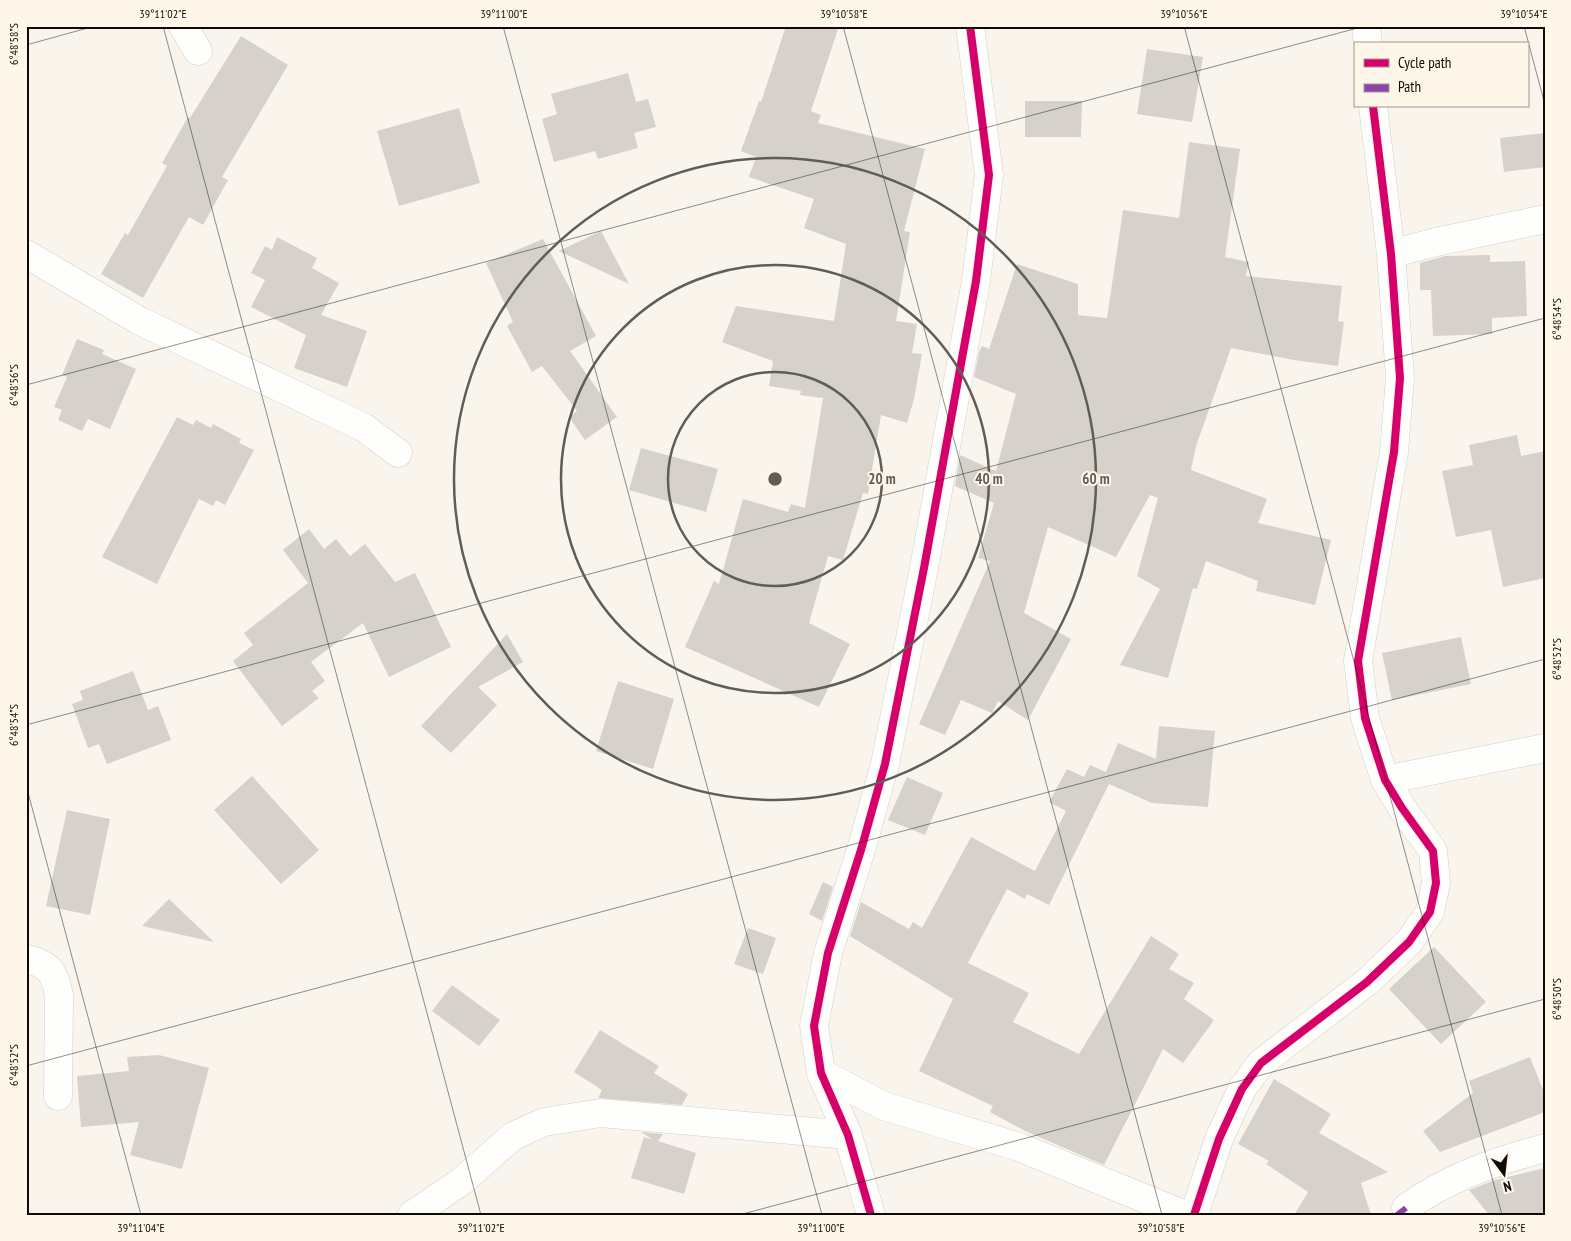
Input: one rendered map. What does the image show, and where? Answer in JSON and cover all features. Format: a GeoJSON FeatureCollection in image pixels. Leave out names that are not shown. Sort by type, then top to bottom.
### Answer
{"type":"FeatureCollection","features":[{"type":"Feature","properties":{"kind":"street"},"geometry":{"type":"LineString","coordinates":[[184,26],[198,51]]}},
{"type":"Feature","properties":{"kind":"street"},"geometry":{"type":"LineString","coordinates":[[871,1215],[848,1135],[821,1073],[814,1026],[828,953],[861,850],[885,764],[924,568],[976,281],[989,175],[970,26]]}},
{"type":"Feature","properties":{"kind":"street"},"geometry":{"type":"LineString","coordinates":[[1366,26],[1368,42]]}},
{"type":"Feature","properties":{"kind":"street"},"geometry":{"type":"LineString","coordinates":[[1194,1215],[1219,1139],[1242,1089],[1260,1063],[1367,982],[1409,942],[1430,912],[1436,883],[1433,850],[1402,808],[1385,780],[1365,718],[1358,661],[1394,452],[1400,378],[1391,254],[1373,108]]}},
{"type":"Feature","properties":{"kind":"street"},"geometry":{"type":"LineString","coordinates":[[1391,254],[1545,219]]}},
{"type":"Feature","properties":{"kind":"street"},"geometry":{"type":"LineString","coordinates":[[26,254],[140,321],[363,427],[398,453]]}},
{"type":"Feature","properties":{"kind":"street"},"geometry":{"type":"LineString","coordinates":[[1385,780],[1545,748]]}},
{"type":"Feature","properties":{"kind":"street"},"geometry":{"type":"LineString","coordinates":[[26,959],[42,962],[51,972],[56,982],[59,996],[58,1096]]}},
{"type":"Feature","properties":{"kind":"street"},"geometry":{"type":"LineString","coordinates":[[821,1073],[884,1106],[1019,1147],[1185,1215]]}},
{"type":"Feature","properties":{"kind":"street"},"geometry":{"type":"LineString","coordinates":[[412,1215],[462,1181],[513,1136],[544,1122],[578,1115],[619,1115],[848,1135]]}},
{"type":"Feature","properties":{"kind":"street"},"geometry":{"type":"LineString","coordinates":[[1406,1208],[1421,1197],[1455,1179],[1506,1158],[1545,1148]]}},
{"type":"Feature","properties":{"kind":"building"},"geometry":{"type":"Polygon","coordinates":[[[786,26],[839,26],[811,111],[821,115],[818,123],[925,149],[904,231],[910,232],[896,321],[917,324],[912,353],[922,354],[914,399],[907,423],[881,415],[868,494],[863,493],[843,560],[828,556],[809,623],[850,644],[819,707],[685,647],[714,581],[719,584],[743,499],[788,512],[791,504],[805,508],[823,398],[800,395],[801,391],[769,386],[773,361],[722,342],[736,306],[834,321],[846,244],[804,228],[814,199],[749,177],[756,157],[741,151],[759,101],[761,102],[786,26]]]}},
{"type":"Feature","properties":{"kind":"building"},"geometry":{"type":"Polygon","coordinates":[[[241,36],[288,65],[222,177],[228,180],[203,225],[189,217],[143,298],[101,274],[125,233],[128,235],[167,166],[162,163],[188,117],[190,118],[241,36]]]}},
{"type":"Feature","properties":{"kind":"building"},"geometry":{"type":"Polygon","coordinates":[[[1147,49],[1203,57],[1192,122],[1137,114],[1147,49]]]}},
{"type":"Feature","properties":{"kind":"building"},"geometry":{"type":"Polygon","coordinates":[[[628,73],[636,102],[648,99],[656,127],[634,133],[638,148],[598,159],[595,151],[554,162],[542,119],[557,114],[551,94],[628,73]]]}},
{"type":"Feature","properties":{"kind":"building"},"geometry":{"type":"Polygon","coordinates":[[[1025,101],[1082,101],[1081,137],[1025,137],[1025,101]]]}},
{"type":"Feature","properties":{"kind":"building"},"geometry":{"type":"Polygon","coordinates":[[[459,108],[480,183],[399,206],[377,131],[459,108]]]}},
{"type":"Feature","properties":{"kind":"building"},"geometry":{"type":"Polygon","coordinates":[[[1545,133],[1545,167],[1504,172],[1500,138],[1545,133]]]}},
{"type":"Feature","properties":{"kind":"building"},"geometry":{"type":"Polygon","coordinates":[[[1189,142],[1240,149],[1225,257],[1249,262],[1246,276],[1342,286],[1338,321],[1344,322],[1338,366],[1231,348],[1196,446],[1191,470],[1267,499],[1258,523],[1331,540],[1315,605],[1256,591],[1258,581],[1206,561],[1197,589],[1193,588],[1168,678],[1120,665],[1160,589],[1137,576],[1158,498],[1150,495],[1116,557],[1048,527],[1024,613],[1071,639],[1028,720],[998,701],[992,713],[961,700],[945,735],[919,724],[990,561],[978,558],[994,503],[955,486],[960,455],[996,471],[1016,394],[974,377],[979,352],[982,346],[989,349],[1017,264],[1078,284],[1078,315],[1107,318],[1123,210],[1179,218],[1189,142]]]}},
{"type":"Feature","properties":{"kind":"building"},"geometry":{"type":"Polygon","coordinates":[[[601,231],[629,284],[559,251],[601,231]]]}},
{"type":"Feature","properties":{"kind":"building"},"geometry":{"type":"Polygon","coordinates":[[[277,237],[317,258],[312,268],[339,283],[321,315],[367,331],[347,387],[294,368],[306,335],[251,307],[265,280],[251,273],[265,246],[272,250],[277,237]]]}},
{"type":"Feature","properties":{"kind":"building"},"geometry":{"type":"Polygon","coordinates":[[[543,239],[596,336],[570,351],[617,417],[585,440],[569,417],[577,411],[542,366],[532,372],[507,326],[513,322],[486,263],[543,239]]]}},
{"type":"Feature","properties":{"kind":"building"},"geometry":{"type":"Polygon","coordinates":[[[1490,255],[1490,262],[1525,261],[1527,316],[1492,318],[1492,334],[1433,336],[1431,290],[1420,290],[1420,263],[1445,256],[1490,255]]]}},
{"type":"Feature","properties":{"kind":"building"},"geometry":{"type":"Polygon","coordinates":[[[77,339],[104,350],[102,354],[136,369],[110,429],[88,419],[82,431],[58,420],[62,410],[54,407],[67,377],[62,375],[77,339]]]}},
{"type":"Feature","properties":{"kind":"building"},"geometry":{"type":"Polygon","coordinates":[[[177,417],[193,425],[196,420],[211,428],[213,424],[241,439],[239,443],[254,450],[225,505],[216,500],[213,506],[199,499],[157,584],[102,557],[177,417]]]}},
{"type":"Feature","properties":{"kind":"building"},"geometry":{"type":"Polygon","coordinates":[[[1517,435],[1521,456],[1545,451],[1545,578],[1503,587],[1491,530],[1456,537],[1442,471],[1473,465],[1469,445],[1517,435]]]}},
{"type":"Feature","properties":{"kind":"building"},"geometry":{"type":"Polygon","coordinates":[[[641,448],[718,469],[706,512],[629,490],[641,448]]]}},
{"type":"Feature","properties":{"kind":"building"},"geometry":{"type":"Polygon","coordinates":[[[309,529],[324,549],[336,539],[350,556],[365,544],[395,582],[415,573],[451,647],[389,677],[363,623],[311,662],[325,681],[312,691],[319,698],[282,726],[233,661],[253,645],[244,633],[308,583],[283,550],[309,529]]]}},
{"type":"Feature","properties":{"kind":"building"},"geometry":{"type":"Polygon","coordinates":[[[507,634],[523,662],[478,687],[497,705],[451,753],[421,726],[507,634]]]}},
{"type":"Feature","properties":{"kind":"building"},"geometry":{"type":"Polygon","coordinates":[[[1461,637],[1471,684],[1392,700],[1382,653],[1461,637]]]}},
{"type":"Feature","properties":{"kind":"building"},"geometry":{"type":"Polygon","coordinates":[[[133,671],[148,710],[158,706],[171,740],[107,764],[99,744],[88,748],[72,704],[83,700],[80,691],[133,671]]]}},
{"type":"Feature","properties":{"kind":"building"},"geometry":{"type":"Polygon","coordinates":[[[618,681],[674,699],[653,769],[596,751],[618,681]]]}},
{"type":"Feature","properties":{"kind":"building"},"geometry":{"type":"Polygon","coordinates":[[[1159,726],[1215,731],[1208,807],[1152,803],[1109,784],[1049,905],[1027,894],[1025,899],[1007,889],[968,963],[1029,993],[1013,1022],[1079,1054],[1151,936],[1179,954],[1169,969],[1194,983],[1184,999],[1214,1020],[1183,1063],[1163,1049],[1104,1165],[1025,1131],[990,1112],[993,1106],[919,1071],[953,999],[850,936],[861,902],[909,929],[913,922],[922,928],[971,837],[1035,871],[1066,811],[1049,802],[1067,769],[1084,777],[1090,765],[1106,772],[1118,743],[1156,759],[1159,726]]]}},
{"type":"Feature","properties":{"kind":"building"},"geometry":{"type":"Polygon","coordinates":[[[252,776],[319,850],[281,884],[214,810],[252,776]]]}},
{"type":"Feature","properties":{"kind":"building"},"geometry":{"type":"Polygon","coordinates":[[[907,777],[943,793],[925,835],[888,820],[907,777]]]}},
{"type":"Feature","properties":{"kind":"building"},"geometry":{"type":"Polygon","coordinates":[[[67,810],[110,819],[90,915],[46,906],[67,810]]]}},
{"type":"Feature","properties":{"kind":"building"},"geometry":{"type":"Polygon","coordinates":[[[823,882],[833,887],[822,921],[809,914],[823,882]]]}},
{"type":"Feature","properties":{"kind":"building"},"geometry":{"type":"Polygon","coordinates":[[[169,899],[214,942],[142,926],[169,899]]]}},
{"type":"Feature","properties":{"kind":"building"},"geometry":{"type":"Polygon","coordinates":[[[748,928],[776,938],[763,974],[734,964],[748,928]]]}},
{"type":"Feature","properties":{"kind":"building"},"geometry":{"type":"Polygon","coordinates":[[[1434,947],[1486,1002],[1441,1044],[1389,989],[1434,947]]]}},
{"type":"Feature","properties":{"kind":"building"},"geometry":{"type":"Polygon","coordinates":[[[452,985],[500,1020],[479,1046],[432,1011],[452,985]]]}},
{"type":"Feature","properties":{"kind":"building"},"geometry":{"type":"Polygon","coordinates":[[[600,1030],[659,1066],[654,1073],[688,1094],[682,1105],[598,1098],[602,1090],[574,1072],[600,1030]]]}},
{"type":"Feature","properties":{"kind":"building"},"geometry":{"type":"Polygon","coordinates":[[[159,1055],[209,1068],[182,1169],[130,1155],[139,1122],[81,1127],[77,1076],[129,1071],[127,1057],[159,1055]]]}},
{"type":"Feature","properties":{"kind":"building"},"geometry":{"type":"Polygon","coordinates":[[[1530,1057],[1545,1095],[1545,1112],[1440,1152],[1423,1131],[1473,1093],[1469,1081],[1530,1057]]]}},
{"type":"Feature","properties":{"kind":"building"},"geometry":{"type":"Polygon","coordinates":[[[1274,1079],[1331,1114],[1319,1133],[1388,1172],[1361,1183],[1371,1215],[1294,1215],[1308,1192],[1266,1164],[1269,1161],[1238,1144],[1274,1079]]]}},
{"type":"Feature","properties":{"kind":"building"},"geometry":{"type":"Polygon","coordinates":[[[641,1132],[663,1134],[658,1141],[696,1153],[684,1194],[631,1178],[644,1137],[653,1140],[641,1132]]]}},
{"type":"Feature","properties":{"kind":"building"},"geometry":{"type":"Polygon","coordinates":[[[1545,1168],[1545,1215],[1489,1215],[1469,1190],[1495,1180],[1545,1168]]]}},
{"type":"Feature","properties":{"kind":"marked path"},"geometry":{"type":"LineString","coordinates":[[1397,1215],[1406,1208]]}},
{"type":"Feature","properties":{"kind":"cycle path"},"geometry":{"type":"LineString","coordinates":[[871,1215],[848,1135],[821,1073],[814,1026],[828,953],[861,850],[885,764],[924,568],[976,281],[989,175],[970,26]]}},
{"type":"Feature","properties":{"kind":"cycle path"},"geometry":{"type":"LineString","coordinates":[[1194,1215],[1219,1139],[1242,1089],[1261,1063],[1367,982],[1409,942],[1430,912],[1436,883],[1433,851],[1402,808],[1385,780],[1365,718],[1358,661],[1394,452],[1400,378],[1391,254],[1373,108]]}}]}
